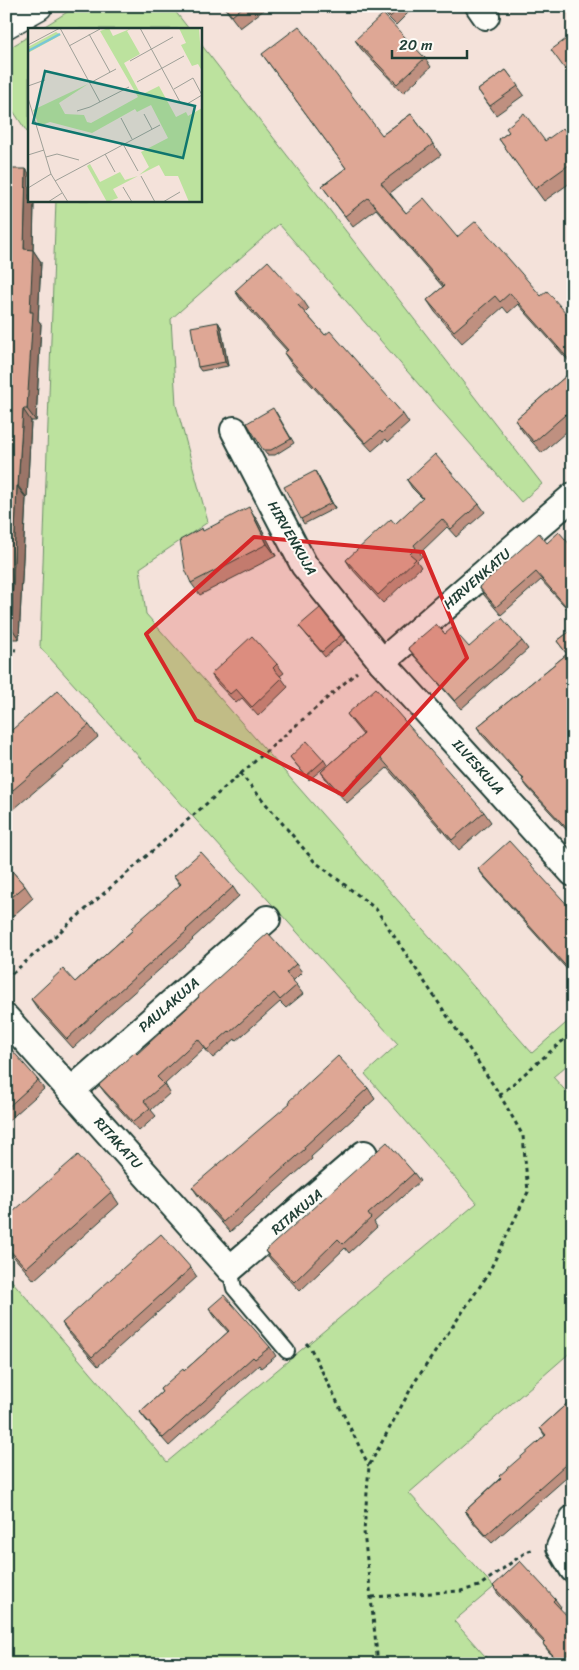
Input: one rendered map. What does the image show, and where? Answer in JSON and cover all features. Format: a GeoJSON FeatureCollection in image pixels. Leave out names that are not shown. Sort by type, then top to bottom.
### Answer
{"type":"FeatureCollection","features":[{"type":"Feature","properties":{"kind":"street"},"geometry":{"type":"LineString","coordinates":[[6,24],[38,6]]}},
{"type":"Feature","properties":{"kind":"street","name":"HIRVENKUJA"},"geometry":{"type":"LineString","coordinates":[[234,430],[304,565],[382,662]]}},
{"type":"Feature","properties":{"kind":"street","name":"HIRVENKATU"},"geometry":{"type":"LineString","coordinates":[[382,662],[571,502]]}},
{"type":"Feature","properties":{"kind":"street","name":"ILVESKUJA"},"geometry":{"type":"LineString","coordinates":[[382,662],[573,873]]}},
{"type":"Feature","properties":{"kind":"street","name":"PAULAKUJA"},"geometry":{"type":"LineString","coordinates":[[71,1091],[267,919]]}},
{"type":"Feature","properties":{"kind":"street","name":"RITAKATU"},"geometry":{"type":"LineString","coordinates":[[6,1018],[230,1269]]}},
{"type":"Feature","properties":{"kind":"street","name":"RITAKUJA"},"geometry":{"type":"LineString","coordinates":[[230,1269],[364,1154]]}},
{"type":"Feature","properties":{"kind":"street"},"geometry":{"type":"LineString","coordinates":[[573,1519],[560,1547],[573,1569]]}},
{"type":"Feature","properties":{"kind":"lane"},"geometry":{"type":"LineString","coordinates":[[230,1269],[234,1288],[287,1351]]}},
{"type":"Feature","properties":{"kind":"path"},"geometry":{"type":"LineString","coordinates":[[6,649],[16,650]]}},
{"type":"Feature","properties":{"kind":"path"},"geometry":{"type":"LineString","coordinates":[[6,979],[363,667],[382,662]]}},
{"type":"Feature","properties":{"kind":"path"},"geometry":{"type":"LineString","coordinates":[[240,773],[314,860],[376,909],[500,1095],[523,1136],[528,1192],[487,1276],[414,1382],[369,1466],[364,1532],[378,1664]]}},
{"type":"Feature","properties":{"kind":"path"},"geometry":{"type":"LineString","coordinates":[[500,1095],[573,1032]]}},
{"type":"Feature","properties":{"kind":"path"},"geometry":{"type":"LineString","coordinates":[[305,1342],[311,1349],[369,1466]]}},
{"type":"Feature","properties":{"kind":"path"},"geometry":{"type":"LineString","coordinates":[[372,1597],[461,1591],[479,1586],[526,1552],[541,1547],[560,1547]]}},
{"type":"Feature","properties":{"kind":"highlighted area"},"geometry":{"type":"Polygon","coordinates":[[[254,537],[423,552],[467,658],[343,795],[196,720],[146,634],[254,537]]]}},
{"type":"Feature","properties":{"kind":"green space"},"geometry":{"type":"Polygon","coordinates":[[[77,6],[171,6],[188,28],[42,28],[77,6]]]}},
{"type":"Feature","properties":{"kind":"green space"},"geometry":{"type":"Polygon","coordinates":[[[28,37],[28,133],[6,100],[6,50],[28,37]]]}},
{"type":"Feature","properties":{"kind":"green space"},"geometry":{"type":"Polygon","coordinates":[[[201,44],[542,484],[521,502],[279,224],[171,319],[176,405],[208,522],[140,568],[146,614],[532,1053],[573,1017],[573,1060],[553,1077],[573,1099],[573,1350],[409,1493],[494,1587],[454,1621],[492,1664],[6,1664],[6,1274],[167,1462],[477,1203],[365,1074],[398,1044],[40,647],[56,201],[201,201],[201,44]]]}},
{"type":"Feature","properties":{"kind":"building"},"geometry":{"type":"Polygon","coordinates":[[[224,6],[244,6],[232,16],[224,6]]]}},
{"type":"Feature","properties":{"kind":"building"},"geometry":{"type":"Polygon","coordinates":[[[380,6],[402,6],[390,17],[380,6]]]}},
{"type":"Feature","properties":{"kind":"building"},"geometry":{"type":"Polygon","coordinates":[[[383,14],[425,58],[397,84],[355,40],[383,14]]]}},
{"type":"Feature","properties":{"kind":"building"},"geometry":{"type":"Polygon","coordinates":[[[299,26],[382,135],[411,114],[433,144],[381,183],[406,213],[424,198],[457,237],[476,221],[541,296],[547,291],[573,321],[573,364],[510,293],[500,302],[495,296],[454,331],[427,300],[444,286],[368,198],[345,216],[322,186],[346,168],[262,54],[299,26]]]}},
{"type":"Feature","properties":{"kind":"building"},"geometry":{"type":"Polygon","coordinates":[[[573,34],[573,80],[551,50],[573,34]]]}},
{"type":"Feature","properties":{"kind":"building"},"geometry":{"type":"Polygon","coordinates":[[[506,70],[518,86],[490,106],[478,90],[506,70]]]}},
{"type":"Feature","properties":{"kind":"building"},"geometry":{"type":"Polygon","coordinates":[[[524,113],[545,141],[563,128],[573,141],[573,162],[535,189],[499,139],[509,132],[506,128],[524,113]]]}},
{"type":"Feature","properties":{"kind":"building"},"geometry":{"type":"Polygon","coordinates":[[[6,169],[26,169],[24,249],[33,250],[30,312],[33,312],[27,409],[23,409],[17,486],[11,627],[6,627],[6,169]]]}},
{"type":"Feature","properties":{"kind":"building"},"geometry":{"type":"Polygon","coordinates":[[[268,261],[303,300],[298,305],[325,335],[330,331],[403,414],[382,433],[380,431],[366,443],[284,353],[288,350],[235,291],[268,261]]]}},
{"type":"Feature","properties":{"kind":"building"},"geometry":{"type":"Polygon","coordinates":[[[218,322],[225,362],[198,367],[191,327],[218,322]]]}},
{"type":"Feature","properties":{"kind":"building"},"geometry":{"type":"Polygon","coordinates":[[[573,370],[573,408],[534,442],[515,420],[573,370]]]}},
{"type":"Feature","properties":{"kind":"building"},"geometry":{"type":"Polygon","coordinates":[[[273,408],[291,439],[271,450],[263,450],[247,423],[273,408]]]}},
{"type":"Feature","properties":{"kind":"building"},"geometry":{"type":"Polygon","coordinates":[[[435,454],[479,504],[451,529],[442,519],[414,545],[416,548],[410,554],[416,559],[378,595],[346,560],[391,519],[395,524],[423,498],[407,480],[435,454]]]}},
{"type":"Feature","properties":{"kind":"building"},"geometry":{"type":"Polygon","coordinates":[[[315,471],[331,503],[301,519],[284,487],[315,471]]]}},
{"type":"Feature","properties":{"kind":"building"},"geometry":{"type":"Polygon","coordinates":[[[249,507],[267,544],[191,583],[185,569],[180,540],[202,528],[203,531],[249,507]]]}},
{"type":"Feature","properties":{"kind":"building"},"geometry":{"type":"Polygon","coordinates":[[[559,532],[573,548],[573,614],[536,572],[496,607],[479,587],[539,533],[547,543],[559,532]]]}},
{"type":"Feature","properties":{"kind":"building"},"geometry":{"type":"Polygon","coordinates":[[[320,608],[341,635],[322,652],[299,626],[320,608]]]}},
{"type":"Feature","properties":{"kind":"building"},"geometry":{"type":"Polygon","coordinates":[[[502,618],[522,641],[455,701],[408,648],[436,624],[445,634],[452,628],[469,647],[502,618]]]}},
{"type":"Feature","properties":{"kind":"building"},"geometry":{"type":"Polygon","coordinates":[[[573,629],[573,835],[522,780],[524,779],[477,727],[567,654],[557,641],[573,629]]]}},
{"type":"Feature","properties":{"kind":"building"},"geometry":{"type":"Polygon","coordinates":[[[252,636],[277,664],[273,668],[282,678],[252,707],[236,689],[230,694],[211,674],[252,636]]]}},
{"type":"Feature","properties":{"kind":"building"},"geometry":{"type":"Polygon","coordinates":[[[376,688],[484,812],[452,840],[380,757],[340,793],[321,772],[364,734],[347,714],[376,688]]]}},
{"type":"Feature","properties":{"kind":"building"},"geometry":{"type":"Polygon","coordinates":[[[58,690],[89,725],[6,796],[6,735],[58,690]]]}},
{"type":"Feature","properties":{"kind":"building"},"geometry":{"type":"Polygon","coordinates":[[[307,741],[324,760],[306,776],[290,757],[307,741]]]}},
{"type":"Feature","properties":{"kind":"building"},"geometry":{"type":"Polygon","coordinates":[[[509,841],[573,911],[573,974],[478,869],[509,841]]]}},
{"type":"Feature","properties":{"kind":"building"},"geometry":{"type":"Polygon","coordinates":[[[201,852],[233,887],[67,1039],[31,999],[63,969],[75,982],[133,930],[131,928],[181,884],[174,876],[201,852]]]}},
{"type":"Feature","properties":{"kind":"building"},"geometry":{"type":"Polygon","coordinates":[[[6,864],[25,886],[6,902],[6,864]]]}},
{"type":"Feature","properties":{"kind":"building"},"geometry":{"type":"Polygon","coordinates":[[[268,933],[296,964],[286,973],[297,985],[280,1000],[274,993],[207,1050],[198,1039],[157,1077],[164,1084],[144,1101],[150,1108],[133,1122],[99,1085],[135,1052],[137,1054],[268,933]]]}},
{"type":"Feature","properties":{"kind":"building"},"geometry":{"type":"Polygon","coordinates":[[[11,1049],[38,1080],[6,1109],[6,1053],[11,1049]]]}},
{"type":"Feature","properties":{"kind":"building"},"geometry":{"type":"Polygon","coordinates":[[[338,1056],[368,1088],[304,1147],[305,1149],[223,1222],[192,1187],[290,1103],[289,1101],[338,1056]]]}},
{"type":"Feature","properties":{"kind":"building"},"geometry":{"type":"Polygon","coordinates":[[[387,1142],[414,1173],[368,1214],[371,1218],[343,1244],[338,1239],[294,1282],[265,1251],[387,1142]]]}},
{"type":"Feature","properties":{"kind":"building"},"geometry":{"type":"Polygon","coordinates":[[[78,1155],[111,1192],[26,1268],[6,1246],[6,1218],[78,1155]]]}},
{"type":"Feature","properties":{"kind":"building"},"geometry":{"type":"Polygon","coordinates":[[[161,1234],[191,1268],[92,1357],[62,1323],[161,1234]]]}},
{"type":"Feature","properties":{"kind":"building"},"geometry":{"type":"Polygon","coordinates":[[[224,1295],[270,1347],[255,1359],[253,1357],[163,1438],[140,1412],[162,1392],[160,1389],[183,1369],[184,1371],[229,1331],[209,1308],[224,1295]]]}},
{"type":"Feature","properties":{"kind":"building"},"geometry":{"type":"Polygon","coordinates":[[[573,1398],[573,1458],[486,1535],[465,1511],[501,1478],[499,1476],[546,1435],[540,1428],[573,1398]]]}},
{"type":"Feature","properties":{"kind":"building"},"geometry":{"type":"Polygon","coordinates":[[[520,1561],[573,1622],[573,1664],[561,1664],[543,1644],[545,1642],[493,1586],[520,1561]]]}}]}
